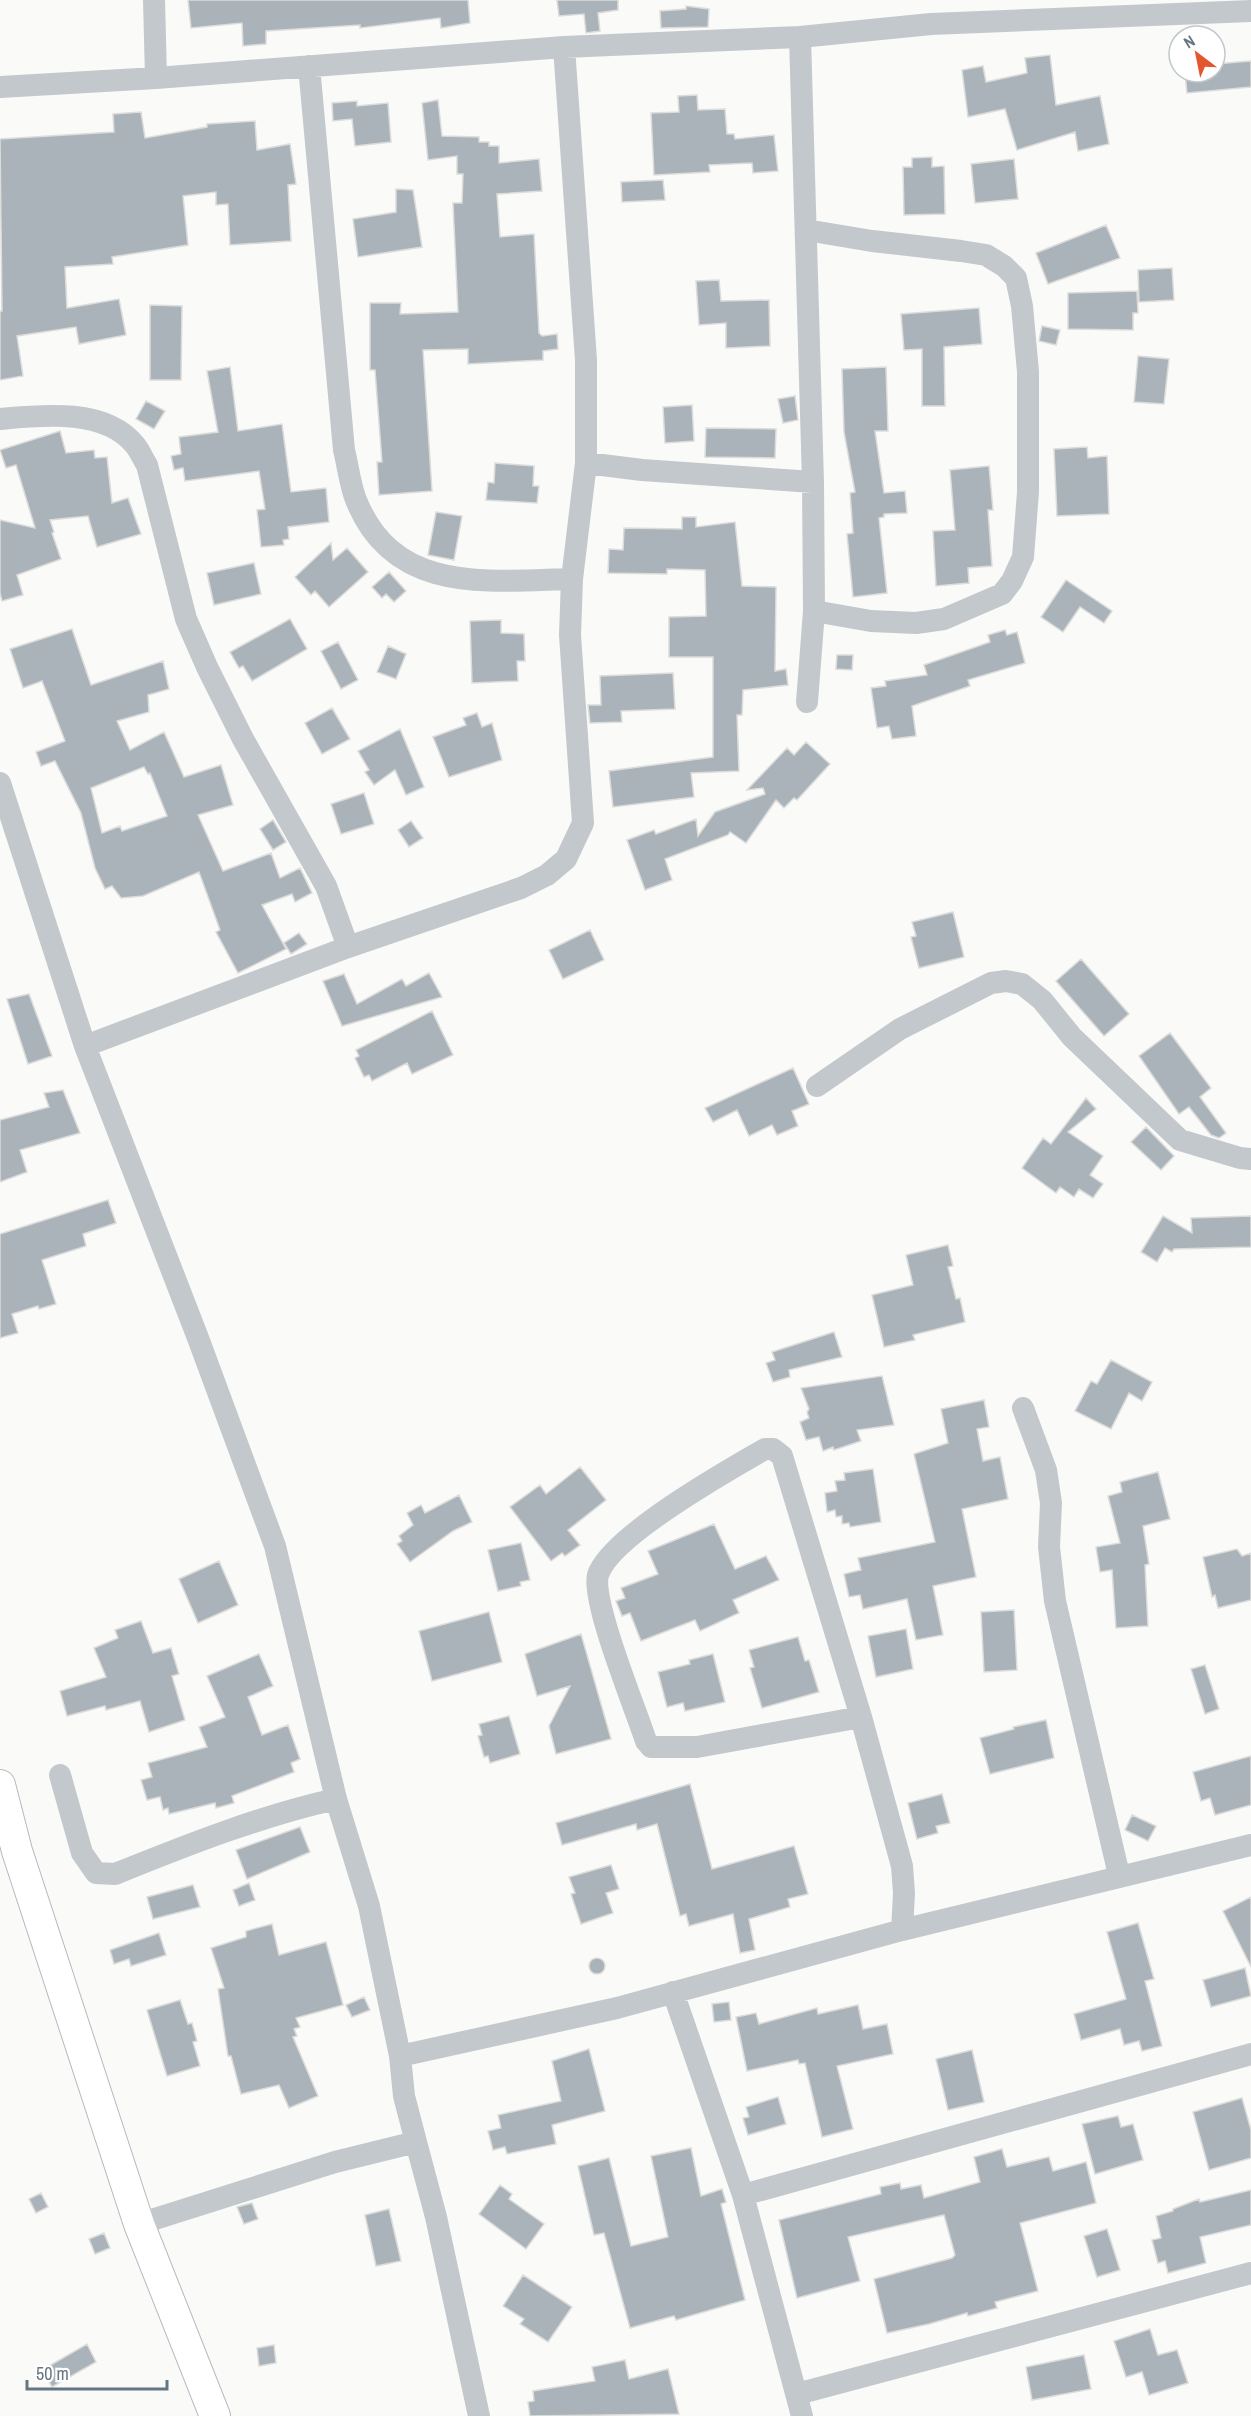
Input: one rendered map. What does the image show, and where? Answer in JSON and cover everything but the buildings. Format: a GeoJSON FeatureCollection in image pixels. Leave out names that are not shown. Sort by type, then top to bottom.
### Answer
{"type":"FeatureCollection","features":[{"type":"Feature","properties":{"kind":"main road"},"geometry":{"type":"LineString","coordinates":[[0,1785],[17,1851],[139,2224],[215,2416]]}},
{"type":"Feature","properties":{"kind":"street"},"geometry":{"type":"LineString","coordinates":[[154,0],[156,78]]}},
{"type":"Feature","properties":{"kind":"street"},"geometry":{"type":"LineString","coordinates":[[0,87],[156,78],[564,47],[800,37],[1002,10],[1158,17],[1251,11]]}},
{"type":"Feature","properties":{"kind":"street"},"geometry":{"type":"LineString","coordinates":[[800,37],[801,145],[807,230],[813,483],[814,611],[807,702]]}},
{"type":"Feature","properties":{"kind":"street"},"geometry":{"type":"LineString","coordinates":[[85,1046],[348,947],[520,888],[547,875],[566,859],[583,823],[570,635],[572,579],[586,463],[586,360],[564,47]]}},
{"type":"Feature","properties":{"kind":"street"},"geometry":{"type":"LineString","coordinates":[[309,66],[344,450],[356,499],[376,535],[398,557],[425,572],[479,582],[572,579]]}},
{"type":"Feature","properties":{"kind":"street"},"geometry":{"type":"LineString","coordinates":[[807,230],[872,241],[986,255],[1004,266],[1016,278],[1022,306],[1028,372],[1028,492],[1023,557],[1012,581],[1002,594],[944,620],[916,623],[871,621],[814,611]]}},
{"type":"Feature","properties":{"kind":"street"},"geometry":{"type":"LineString","coordinates":[[0,419],[68,417],[96,421],[119,431],[135,444],[147,465],[186,619],[243,738],[326,886],[348,947]]}},
{"type":"Feature","properties":{"kind":"street"},"geometry":{"type":"LineString","coordinates":[[586,463],[642,470],[813,483]]}},
{"type":"Feature","properties":{"kind":"street"},"geometry":{"type":"LineString","coordinates":[[0,783],[85,1046],[198,1338],[275,1546],[336,1799],[369,1906],[400,2056],[404,2096],[436,2217],[479,2416]]}},
{"type":"Feature","properties":{"kind":"street"},"geometry":{"type":"LineString","coordinates":[[817,1086],[900,1029],[991,983],[1006,981],[1022,984],[1042,1000],[1072,1037],[1180,1140],[1240,1158],[1251,1159]]}},
{"type":"Feature","properties":{"kind":"street"},"geometry":{"type":"LineString","coordinates":[[1023,1408],[1046,1470],[1052,1503],[1049,1547],[1054,1601],[1119,1875]]}},
{"type":"Feature","properties":{"kind":"street"},"geometry":{"type":"LineString","coordinates":[[861,1717],[808,1724],[697,1747],[651,1747],[646,1741],[600,1604],[598,1575],[608,1556],[698,1487],[765,1449],[773,1449],[782,1456],[861,1717],[902,1866],[904,1902],[902,1930]]}},
{"type":"Feature","properties":{"kind":"street"},"geometry":{"type":"LineString","coordinates":[[60,1775],[82,1853],[96,1873],[115,1874],[245,1826],[301,1807],[336,1799]]}},
{"type":"Feature","properties":{"kind":"street"},"geometry":{"type":"LineString","coordinates":[[400,2056],[617,2008],[902,1930],[1119,1875],[1251,1845]]}},
{"type":"Feature","properties":{"kind":"street"},"geometry":{"type":"LineString","coordinates":[[673,1992],[743,2195],[802,2416]]}},
{"type":"Feature","properties":{"kind":"street"},"geometry":{"type":"LineString","coordinates":[[743,2195],[1251,2054]]}},
{"type":"Feature","properties":{"kind":"street"},"geometry":{"type":"LineString","coordinates":[[139,2224],[335,2162],[416,2142]]}},
{"type":"Feature","properties":{"kind":"street"},"geometry":{"type":"LineString","coordinates":[[797,2394],[1251,2273]]}}]}
